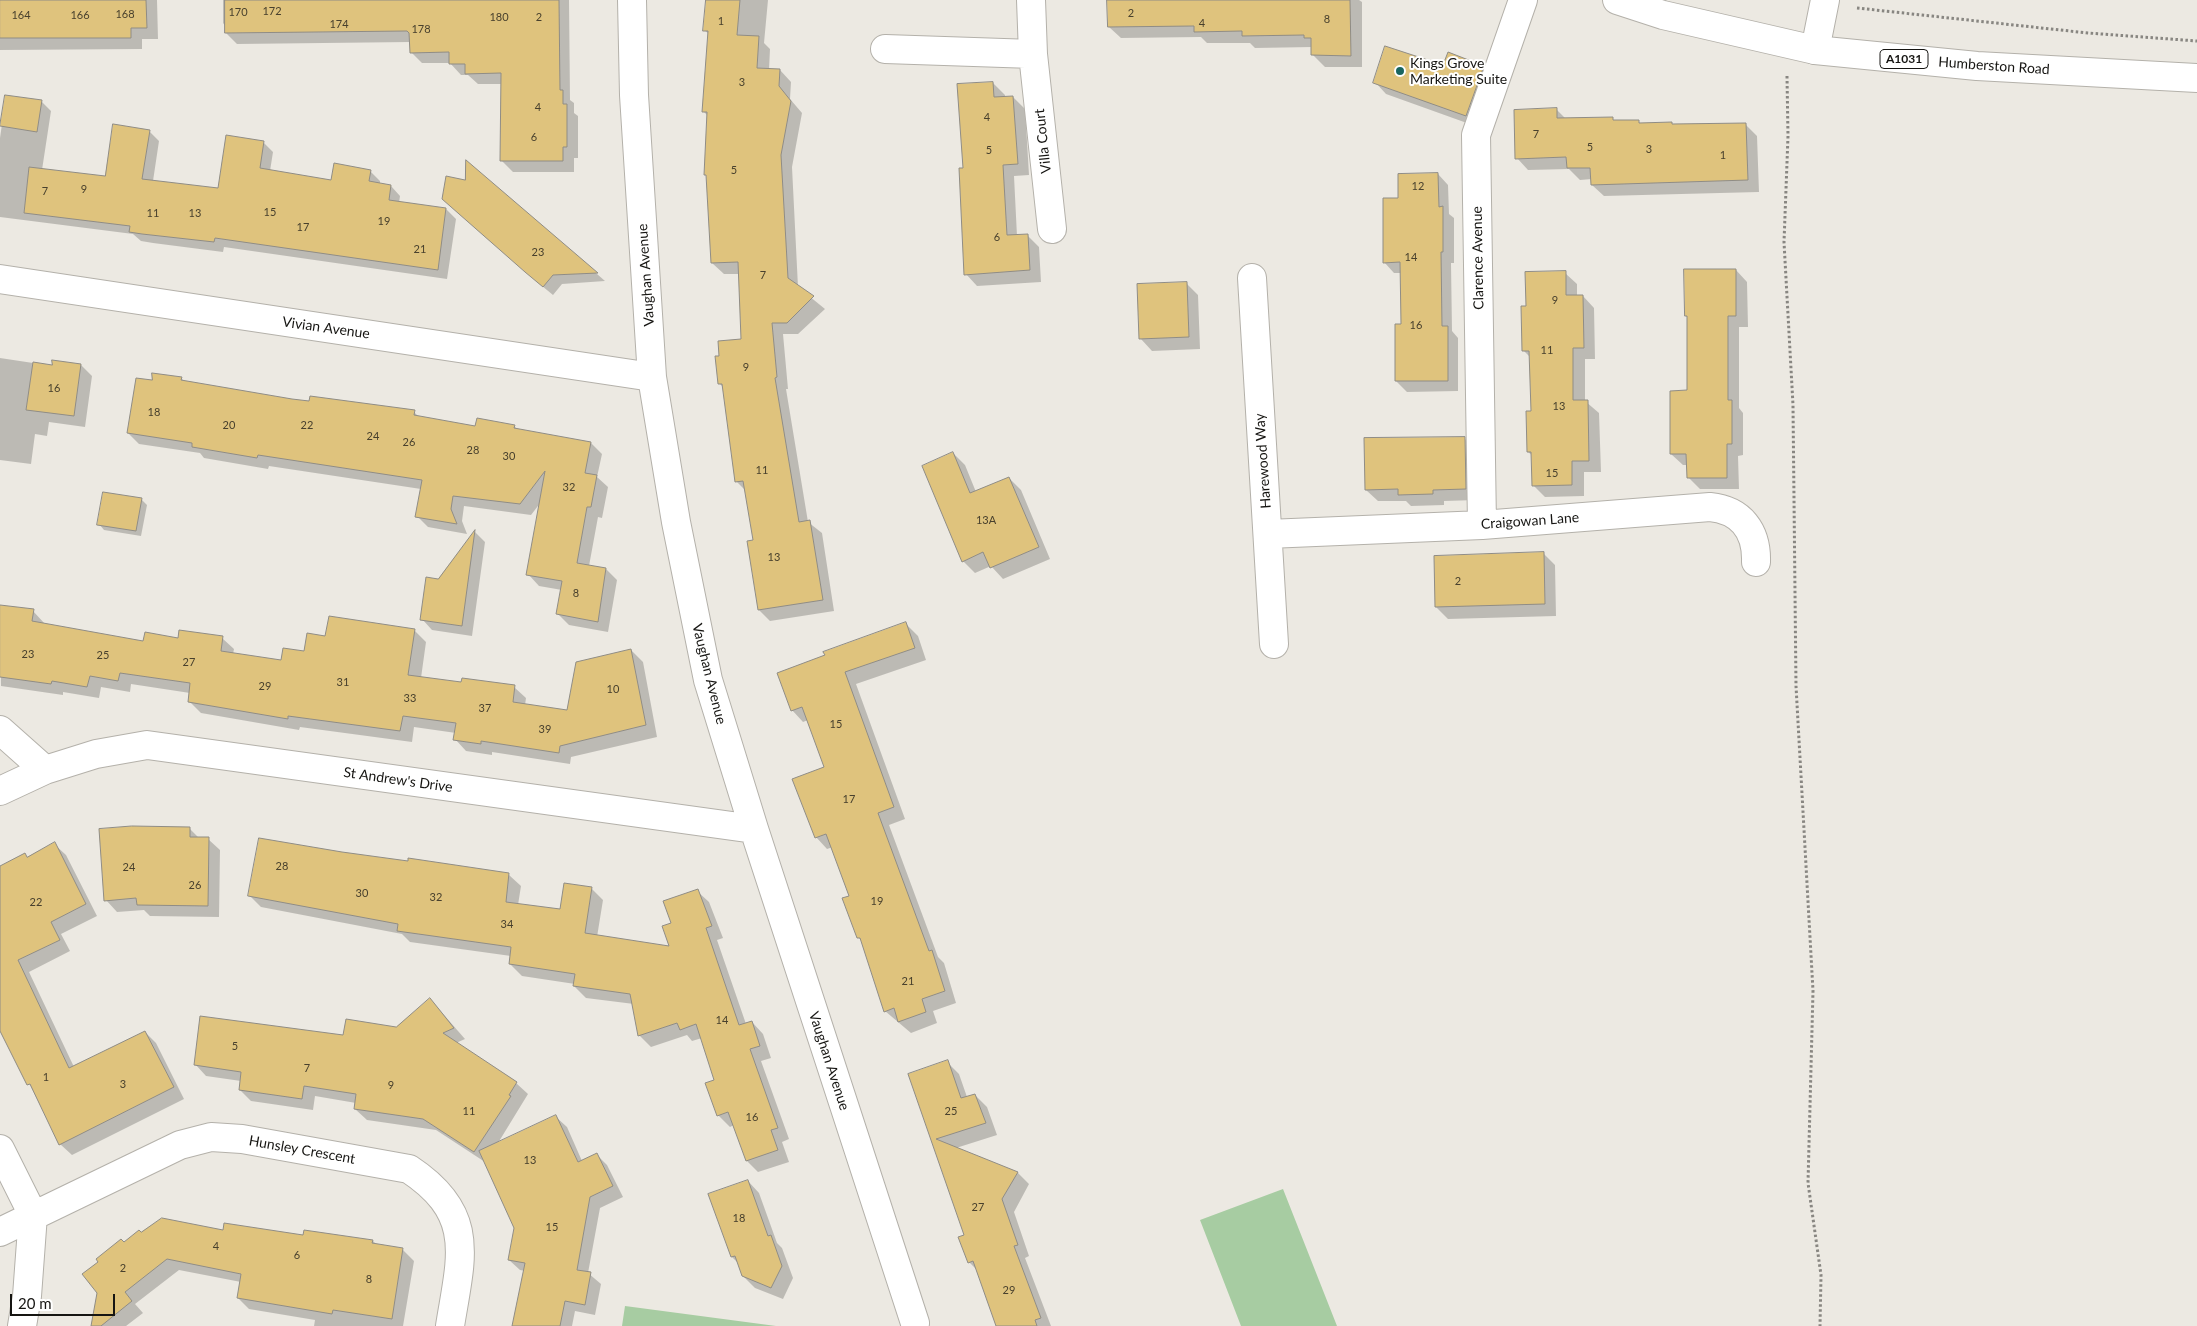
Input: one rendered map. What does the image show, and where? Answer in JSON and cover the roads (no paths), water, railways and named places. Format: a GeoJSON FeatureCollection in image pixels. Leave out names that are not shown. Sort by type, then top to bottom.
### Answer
{"type":"FeatureCollection","features":[{"type":"Feature","properties":{"kind":"street","name":"Vaughan Avenue"},"geometry":{"type":"LineString","coordinates":[[632,0],[634,95],[652,377],[676,522],[708,680],[754,829],[915,1322]]}},
{"type":"Feature","properties":{"kind":"street","name":"Villa Court"},"geometry":{"type":"LineString","coordinates":[[1031,0],[1033,54],[1052,229]]}},
{"type":"Feature","properties":{"kind":"street","name":"Clarence Avenue"},"geometry":{"type":"LineString","coordinates":[[1482,525],[1476,135],[1523,0]]}},
{"type":"Feature","properties":{"kind":"street","name":"Humberston Road"},"geometry":{"type":"LineString","coordinates":[[1617,0],[1663,15],[1815,50],[1977,66],[2197,78]]}},
{"type":"Feature","properties":{"kind":"street"},"geometry":{"type":"LineString","coordinates":[[1815,50],[1825,2]]}},
{"type":"Feature","properties":{"kind":"street"},"geometry":{"type":"LineString","coordinates":[[885,49],[1033,54]]}},
{"type":"Feature","properties":{"kind":"street","name":"Harewood Way"},"geometry":{"type":"LineString","coordinates":[[1252,278],[1274,644]]}},
{"type":"Feature","properties":{"kind":"street","name":"Vivian Avenue"},"geometry":{"type":"LineString","coordinates":[[0,279],[652,377]]}},
{"type":"Feature","properties":{"kind":"street","name":"Craigowan Lane"},"geometry":{"type":"LineString","coordinates":[[1268,534],[1482,525],[1710,507],[1723,508],[1736,514],[1746,523],[1753,535],[1756,548],[1756,562]]}},
{"type":"Feature","properties":{"kind":"street"},"geometry":{"type":"LineString","coordinates":[[0,730],[46,770]]}},
{"type":"Feature","properties":{"kind":"street","name":"St Andrew's Drive"},"geometry":{"type":"LineString","coordinates":[[0,791],[46,770],[96,754],[147,745],[754,829]]}},
{"type":"Feature","properties":{"kind":"street","name":"Hunsley Crescent"},"geometry":{"type":"LineString","coordinates":[[0,1232],[180,1145],[210,1137],[242,1139],[409,1169],[430,1183],[446,1202],[459,1228],[461,1258],[450,1326]]}},
{"type":"Feature","properties":{"kind":"street"},"geometry":{"type":"LineString","coordinates":[[0,1149],[33,1215],[27,1296],[22,1326]]}},
{"type":"Feature","properties":{"kind":"place","name":"Kings Grove Marketing Suite"},"geometry":{"type":"Point","coordinates":[1400,71]}}]}
